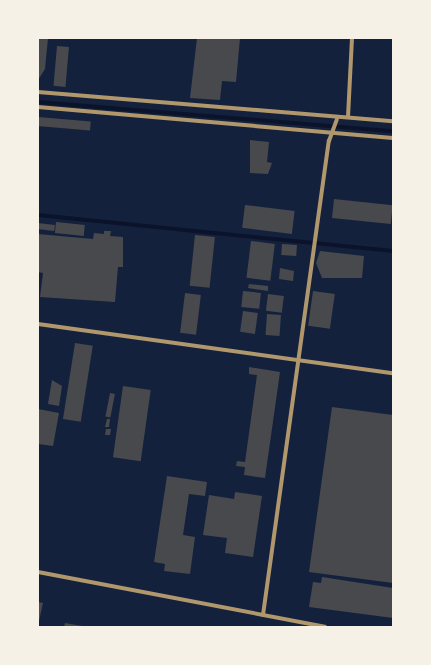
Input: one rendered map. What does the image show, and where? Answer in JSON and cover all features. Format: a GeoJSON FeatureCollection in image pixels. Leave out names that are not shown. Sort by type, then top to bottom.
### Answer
{"type":"FeatureCollection","features":[{"type":"Feature","properties":{"kind":"street"},"geometry":{"type":"LineString","coordinates":[[348,117],[352,38]]}},
{"type":"Feature","properties":{"kind":"street"},"geometry":{"type":"LineString","coordinates":[[38,92],[337,119],[348,117],[393,121]]}},
{"type":"Feature","properties":{"kind":"street"},"geometry":{"type":"LineString","coordinates":[[38,107],[393,138]]}},
{"type":"Feature","properties":{"kind":"street"},"geometry":{"type":"LineString","coordinates":[[263,615],[297,360],[332,132],[337,119]]}},
{"type":"Feature","properties":{"kind":"street"},"geometry":{"type":"LineString","coordinates":[[38,324],[393,373]]}},
{"type":"Feature","properties":{"kind":"street"},"geometry":{"type":"LineString","coordinates":[[38,572],[325,627]]}},
{"type":"Feature","properties":{"kind":"building"},"geometry":{"type":"Polygon","coordinates":[[[38,38],[48,38],[45,69],[38,80],[38,38]]]}},
{"type":"Feature","properties":{"kind":"building"},"geometry":{"type":"Polygon","coordinates":[[[197,38],[240,38],[236,82],[222,81],[220,100],[190,98],[197,38]]]}},
{"type":"Feature","properties":{"kind":"building"},"geometry":{"type":"Polygon","coordinates":[[[57,46],[69,47],[65,87],[54,86],[57,46]]]}},
{"type":"Feature","properties":{"kind":"building"},"geometry":{"type":"Polygon","coordinates":[[[38,117],[91,122],[90,131],[38,126],[38,117]]]}},
{"type":"Feature","properties":{"kind":"building"},"geometry":{"type":"Polygon","coordinates":[[[250,140],[269,142],[267,162],[272,163],[268,174],[250,173],[250,140]]]}},
{"type":"Feature","properties":{"kind":"building"},"geometry":{"type":"Polygon","coordinates":[[[334,199],[393,205],[391,224],[332,218],[334,199]]]}},
{"type":"Feature","properties":{"kind":"building"},"geometry":{"type":"Polygon","coordinates":[[[245,205],[295,211],[292,234],[242,228],[245,205]]]}},
{"type":"Feature","properties":{"kind":"building"},"geometry":{"type":"Polygon","coordinates":[[[56,222],[85,225],[84,236],[55,233],[56,222]]]}},
{"type":"Feature","properties":{"kind":"building"},"geometry":{"type":"Polygon","coordinates":[[[38,223],[55,225],[54,231],[38,229],[38,223]]]}},
{"type":"Feature","properties":{"kind":"building"},"geometry":{"type":"Polygon","coordinates":[[[104,231],[111,231],[110,236],[123,237],[123,267],[118,267],[115,302],[40,297],[43,273],[38,272],[38,234],[93,239],[94,233],[104,234],[104,231]]]}},
{"type":"Feature","properties":{"kind":"building"},"geometry":{"type":"Polygon","coordinates":[[[195,235],[215,237],[210,288],[190,286],[195,235]]]}},
{"type":"Feature","properties":{"kind":"building"},"geometry":{"type":"Polygon","coordinates":[[[251,241],[275,244],[270,281],[246,278],[251,241]]]}},
{"type":"Feature","properties":{"kind":"building"},"geometry":{"type":"Polygon","coordinates":[[[282,244],[297,245],[296,256],[281,255],[282,244]]]}},
{"type":"Feature","properties":{"kind":"building"},"geometry":{"type":"Polygon","coordinates":[[[320,251],[364,256],[362,278],[322,278],[316,263],[320,251]]]}},
{"type":"Feature","properties":{"kind":"building"},"geometry":{"type":"Polygon","coordinates":[[[280,268],[294,271],[293,281],[279,279],[280,268]]]}},
{"type":"Feature","properties":{"kind":"building"},"geometry":{"type":"Polygon","coordinates":[[[249,284],[268,286],[268,291],[248,288],[249,284]]]}},
{"type":"Feature","properties":{"kind":"building"},"geometry":{"type":"Polygon","coordinates":[[[243,291],[261,293],[259,309],[241,307],[243,291]]]}},
{"type":"Feature","properties":{"kind":"building"},"geometry":{"type":"Polygon","coordinates":[[[313,291],[335,294],[330,329],[308,326],[313,291]]]}},
{"type":"Feature","properties":{"kind":"building"},"geometry":{"type":"Polygon","coordinates":[[[185,293],[201,295],[196,335],[180,333],[185,293]]]}},
{"type":"Feature","properties":{"kind":"building"},"geometry":{"type":"Polygon","coordinates":[[[268,294],[284,296],[282,313],[266,311],[268,294]]]}},
{"type":"Feature","properties":{"kind":"building"},"geometry":{"type":"Polygon","coordinates":[[[243,311],[258,313],[255,334],[240,332],[243,311]]]}},
{"type":"Feature","properties":{"kind":"building"},"geometry":{"type":"Polygon","coordinates":[[[267,314],[281,315],[280,336],[266,335],[267,314]]]}},
{"type":"Feature","properties":{"kind":"building"},"geometry":{"type":"Polygon","coordinates":[[[75,343],[93,346],[81,422],[63,419],[75,343]]]}},
{"type":"Feature","properties":{"kind":"building"},"geometry":{"type":"Polygon","coordinates":[[[249,367],[280,372],[265,478],[244,475],[245,467],[236,466],[237,461],[245,462],[257,375],[249,374],[249,367]]]}},
{"type":"Feature","properties":{"kind":"building"},"geometry":{"type":"Polygon","coordinates":[[[52,380],[62,386],[59,406],[48,404],[52,380]]]}},
{"type":"Feature","properties":{"kind":"building"},"geometry":{"type":"Polygon","coordinates":[[[123,386],[151,390],[141,461],[113,457],[123,386]]]}},
{"type":"Feature","properties":{"kind":"building"},"geometry":{"type":"Polygon","coordinates":[[[110,393],[115,394],[110,418],[105,417],[110,393]]]}},
{"type":"Feature","properties":{"kind":"building"},"geometry":{"type":"Polygon","coordinates":[[[332,407],[393,415],[393,583],[309,572],[332,407]]]}},
{"type":"Feature","properties":{"kind":"building"},"geometry":{"type":"Polygon","coordinates":[[[38,409],[59,413],[53,446],[38,444],[38,409]]]}},
{"type":"Feature","properties":{"kind":"building"},"geometry":{"type":"Polygon","coordinates":[[[107,419],[110,419],[109,427],[105,427],[107,419]]]}},
{"type":"Feature","properties":{"kind":"building"},"geometry":{"type":"Polygon","coordinates":[[[106,429],[111,429],[110,435],[105,435],[106,429]]]}},
{"type":"Feature","properties":{"kind":"building"},"geometry":{"type":"Polygon","coordinates":[[[167,476],[207,482],[205,496],[189,494],[183,535],[195,537],[190,574],[164,571],[165,564],[154,562],[167,476]]]}},
{"type":"Feature","properties":{"kind":"building"},"geometry":{"type":"Polygon","coordinates":[[[235,492],[262,496],[253,557],[225,553],[227,538],[203,535],[209,495],[234,499],[235,492]]]}},
{"type":"Feature","properties":{"kind":"building"},"geometry":{"type":"Polygon","coordinates":[[[322,577],[393,588],[393,618],[309,607],[313,582],[321,583],[322,577]]]}},
{"type":"Feature","properties":{"kind":"building"},"geometry":{"type":"Polygon","coordinates":[[[38,602],[43,603],[39,621],[38,621],[38,602]]]}},
{"type":"Feature","properties":{"kind":"building"},"geometry":{"type":"Polygon","coordinates":[[[65,623],[82,626],[82,627],[64,627],[65,623]]]}},
{"type":"Feature","properties":{"kind":"waterway"},"geometry":{"type":"LineString","coordinates":[[38,102],[393,131]]}},
{"type":"Feature","properties":{"kind":"waterway"},"geometry":{"type":"LineString","coordinates":[[38,215],[393,251]]}}]}
